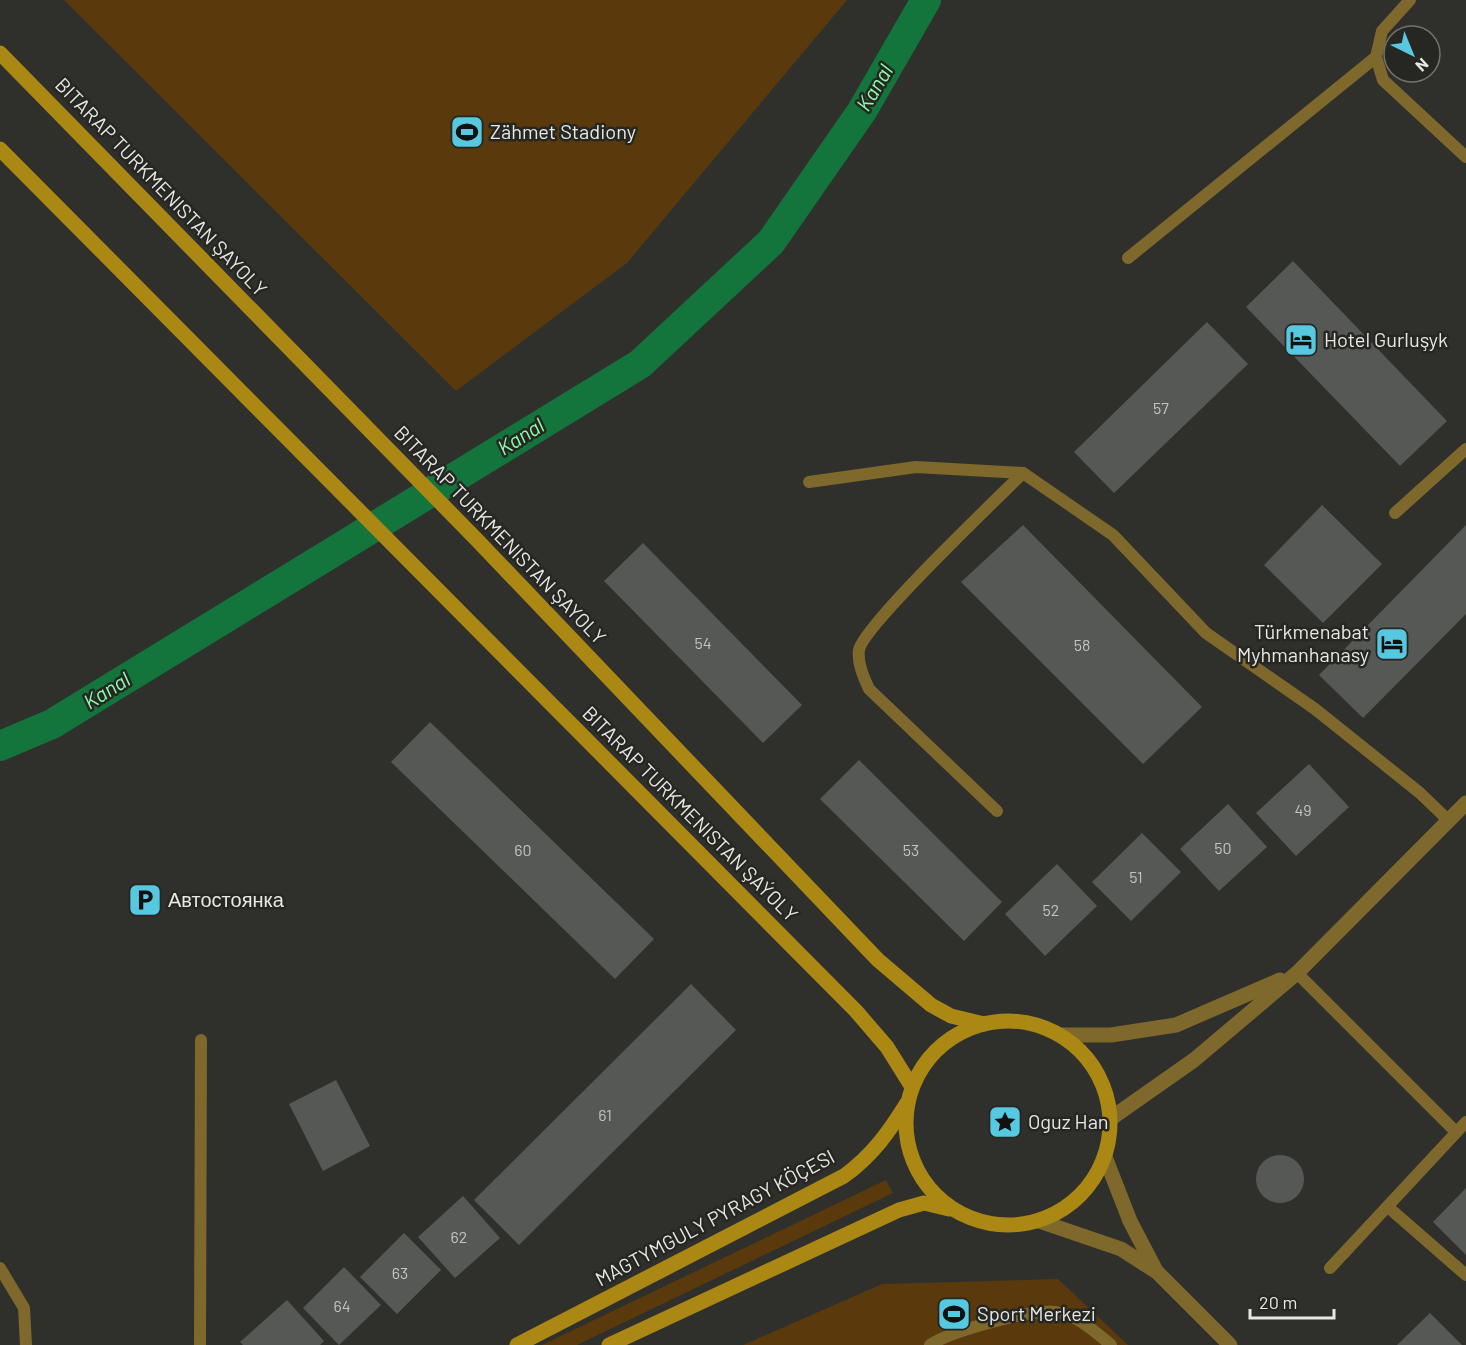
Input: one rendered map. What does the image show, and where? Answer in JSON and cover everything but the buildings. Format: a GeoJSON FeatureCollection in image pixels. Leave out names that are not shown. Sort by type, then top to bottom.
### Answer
{"type":"FeatureCollection","features":[{"type":"Feature","properties":{"kind":"main road","name":"BITARAP TURKMENISTAN ŞAYOLY"},"geometry":{"type":"LineString","coordinates":[[0,53],[477,540],[878,960],[931,1005],[951,1016],[984,1024]]}},
{"type":"Feature","properties":{"kind":"main road","name":"BITARAP TURKMENISTAN ŞAÝOLY"},"geometry":{"type":"LineString","coordinates":[[0,149],[856,1011],[887,1047],[910,1094]]}},
{"type":"Feature","properties":{"kind":"main road"},"geometry":{"type":"LineString","coordinates":[[609,1345],[899,1210],[924,1203],[951,1209],[979,1222],[1009,1226],[1039,1221],[1061,1212],[1080,1197],[1095,1179],[1106,1157],[1111,1134],[1109,1105],[1100,1077],[1084,1054],[1061,1035],[1037,1025],[1010,1021],[984,1024],[958,1034],[935,1051],[910,1094],[906,1132],[913,1162],[928,1188],[951,1209]]}},
{"type":"Feature","properties":{"kind":"main road","name":"MAGTYMGULY PYRAGY KÖÇESI"},"geometry":{"type":"LineString","coordinates":[[517,1345],[844,1176],[865,1161],[884,1140],[910,1094]]}},
{"type":"Feature","properties":{"kind":"street"},"geometry":{"type":"LineString","coordinates":[[1110,1119],[1194,1060],[1297,973],[1466,803]]}},
{"type":"Feature","properties":{"kind":"street"},"geometry":{"type":"LineString","coordinates":[[1061,1035],[1089,1037],[1176,1025],[1297,973]]}},
{"type":"Feature","properties":{"kind":"street"},"geometry":{"type":"LineString","coordinates":[[1106,1157],[1130,1221],[1157,1272]]}},
{"type":"Feature","properties":{"kind":"street"},"geometry":{"type":"LineString","coordinates":[[1039,1221],[1121,1249],[1157,1272],[1230,1345]]}},
{"type":"Feature","properties":{"kind":"lane"},"geometry":{"type":"LineString","coordinates":[[1410,0],[1382,31],[1376,57],[1383,80],[1466,157]]}},
{"type":"Feature","properties":{"kind":"lane"},"geometry":{"type":"LineString","coordinates":[[1128,258],[1376,57]]}},
{"type":"Feature","properties":{"kind":"lane"},"geometry":{"type":"LineString","coordinates":[[1395,513],[1466,449]]}},
{"type":"Feature","properties":{"kind":"lane"},"geometry":{"type":"LineString","coordinates":[[809,482],[916,466],[1023,472],[1113,535],[1206,633],[1316,709],[1420,793],[1449,821]]}},
{"type":"Feature","properties":{"kind":"lane"},"geometry":{"type":"LineString","coordinates":[[997,811],[869,690],[860,667],[859,649],[879,619],[1023,472]]}},
{"type":"Feature","properties":{"kind":"lane"},"geometry":{"type":"LineString","coordinates":[[1297,973],[1456,1132]]}},
{"type":"Feature","properties":{"kind":"lane"},"geometry":{"type":"LineString","coordinates":[[200,1345],[201,1040]]}},
{"type":"Feature","properties":{"kind":"lane"},"geometry":{"type":"LineString","coordinates":[[1330,1268],[1466,1122]]}},
{"type":"Feature","properties":{"kind":"lane"},"geometry":{"type":"LineString","coordinates":[[1388,1207],[1466,1275]]}},
{"type":"Feature","properties":{"kind":"lane"},"geometry":{"type":"LineString","coordinates":[[0,1268],[24,1308],[26,1345]]}},
{"type":"Feature","properties":{"kind":"lane"},"geometry":{"type":"LineString","coordinates":[[930,1345],[940,1338],[996,1321],[1055,1312],[1084,1323],[1111,1345]]}},
{"type":"Feature","properties":{"kind":"shaded area","name":"Zähmet Stadiony"},"geometry":{"type":"Polygon","coordinates":[[[64,0],[847,0],[627,263],[456,391],[64,0]]]}},
{"type":"Feature","properties":{"kind":"shaded area"},"geometry":{"type":"Polygon","coordinates":[[[886,1180],[893,1193],[577,1345],[542,1345],[886,1180]]]}},
{"type":"Feature","properties":{"kind":"shaded area","name":"Sport Merkezi"},"geometry":{"type":"Polygon","coordinates":[[[1058,1279],[1128,1345],[743,1345],[882,1284],[1058,1279]]]}},
{"type":"Feature","properties":{"kind":"waterway","name":"Kanal"},"geometry":{"type":"LineString","coordinates":[[0,746],[52,724],[640,364],[771,242],[862,111],[926,0]]}},
{"type":"Feature","properties":{"kind":"place","name":"Zähmet Stadiony"},"geometry":{"type":"Point","coordinates":[467,132]}},
{"type":"Feature","properties":{"kind":"place","name":"Hotel Gurluşyk"},"geometry":{"type":"Point","coordinates":[1301,340]}},
{"type":"Feature","properties":{"kind":"place","name":"Türkmenabat Myhmanhanasy"},"geometry":{"type":"Point","coordinates":[1392,644]}},
{"type":"Feature","properties":{"kind":"place","name":"Автостоянка"},"geometry":{"type":"Point","coordinates":[145,900]}},
{"type":"Feature","properties":{"kind":"place","name":"Oguz Han"},"geometry":{"type":"Point","coordinates":[1005,1122]}},
{"type":"Feature","properties":{"kind":"place","name":"Sport Merkezi"},"geometry":{"type":"Point","coordinates":[954,1314]}}]}
